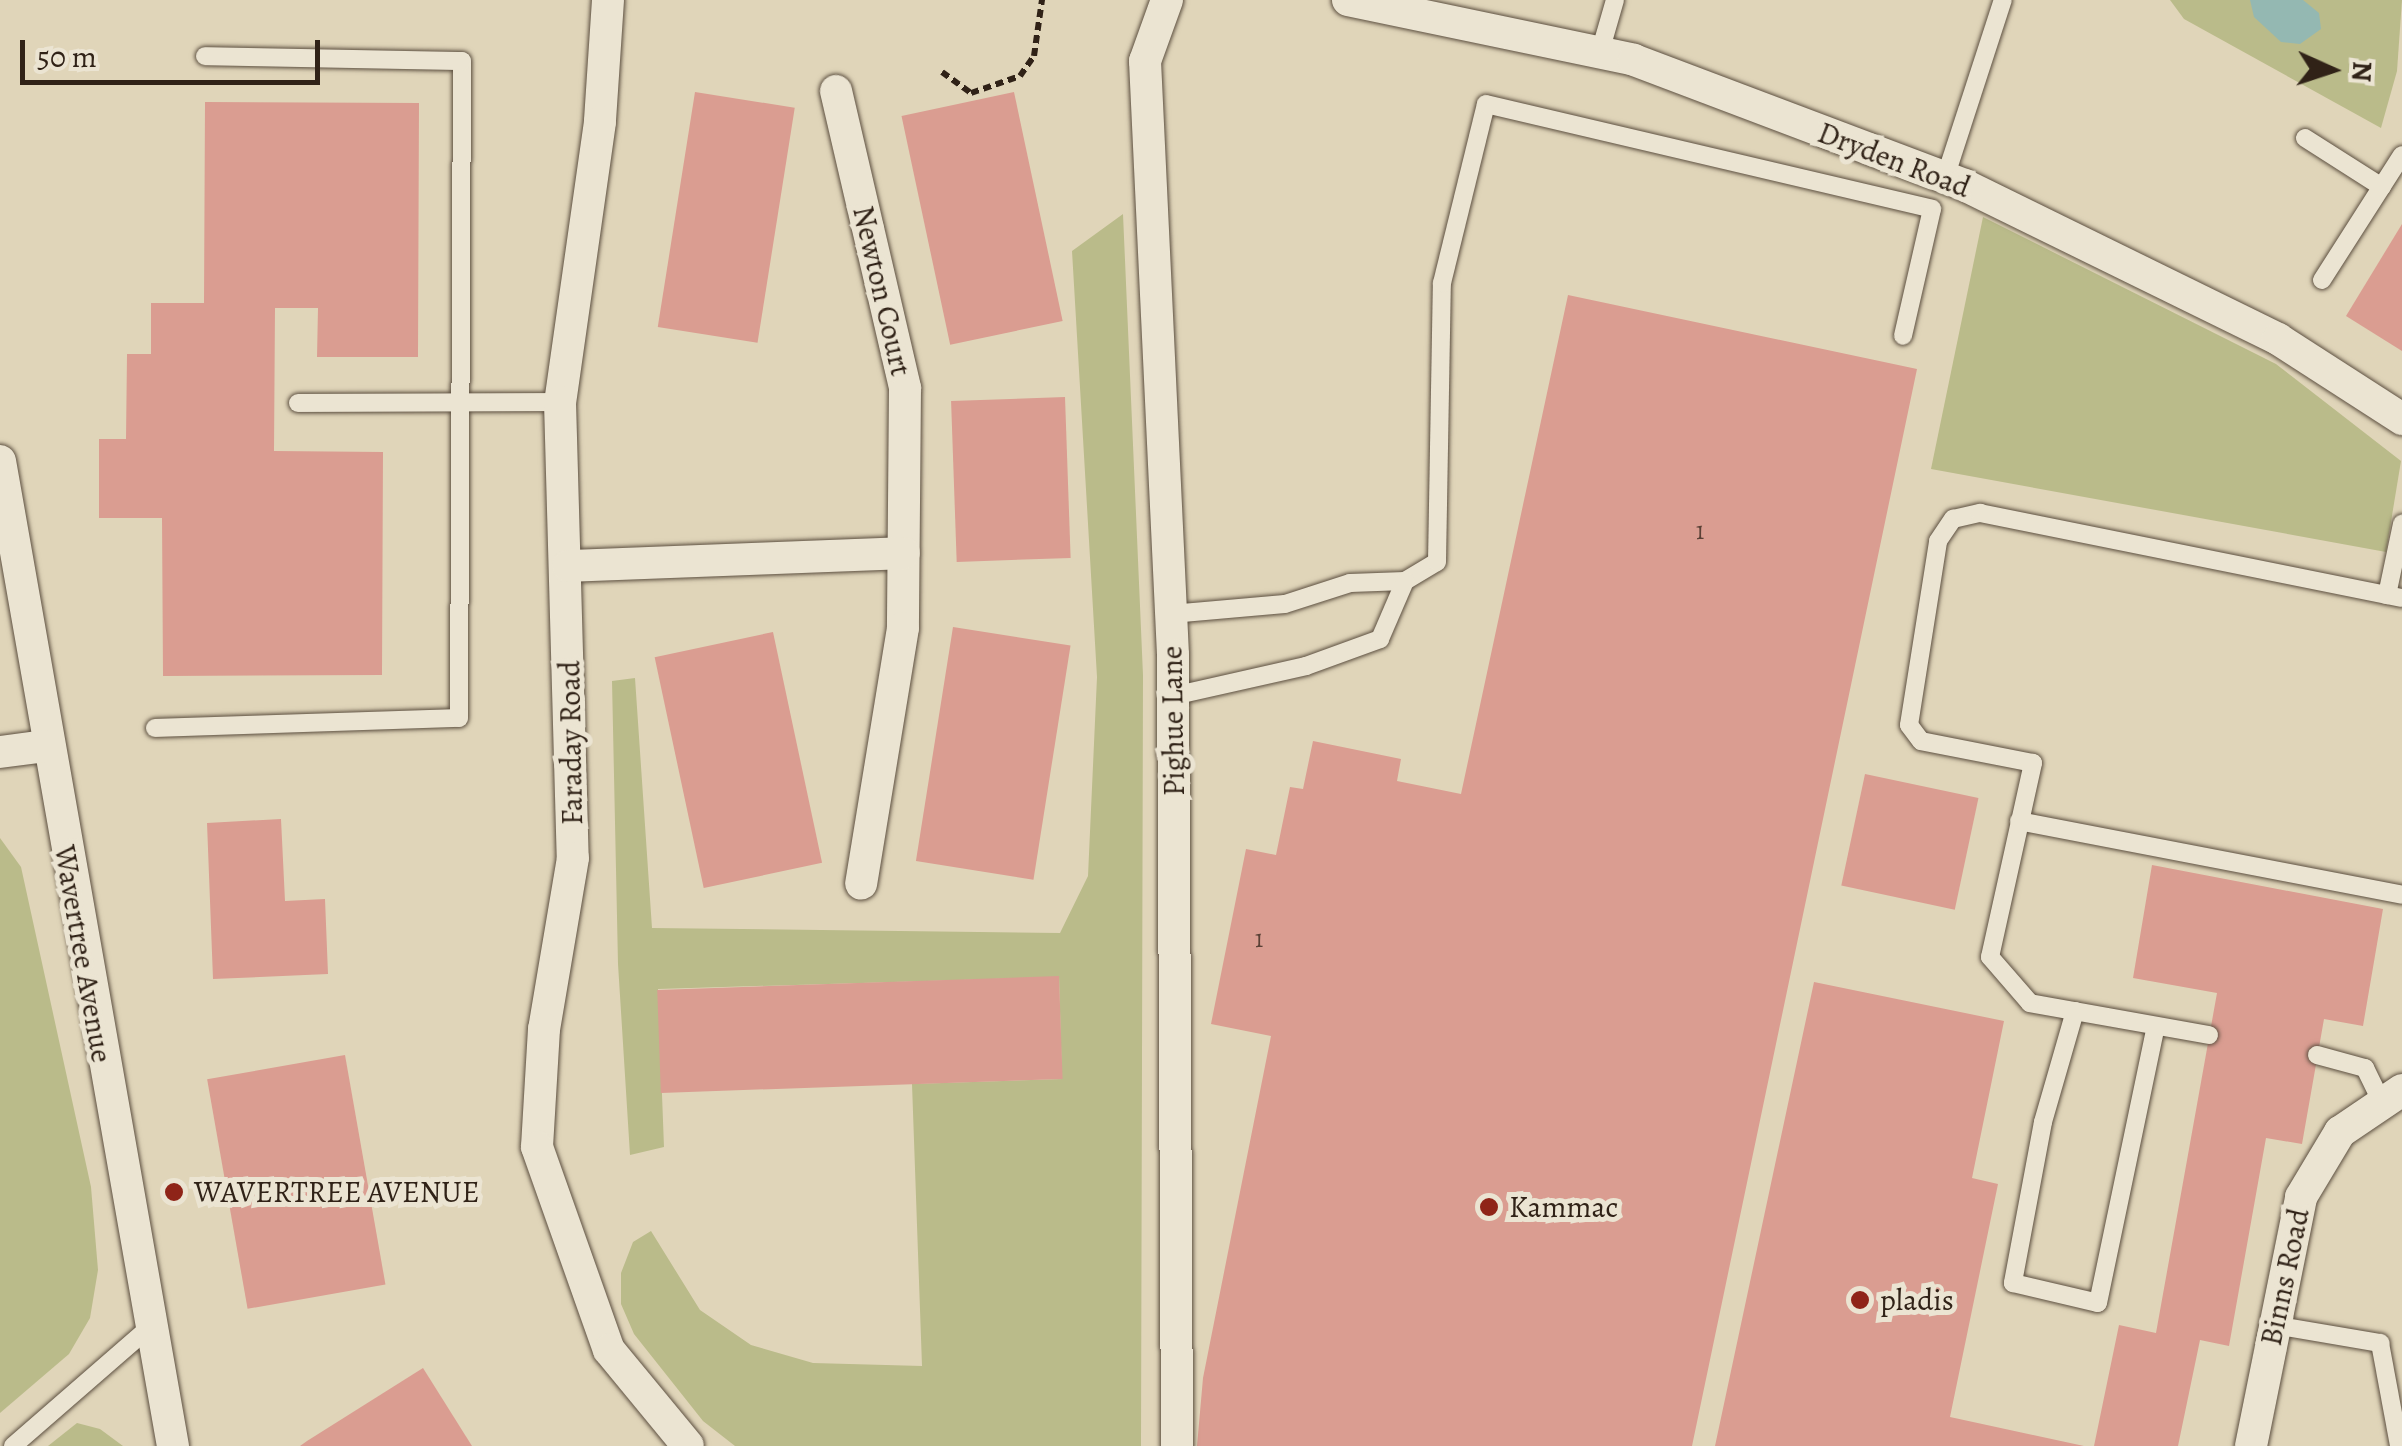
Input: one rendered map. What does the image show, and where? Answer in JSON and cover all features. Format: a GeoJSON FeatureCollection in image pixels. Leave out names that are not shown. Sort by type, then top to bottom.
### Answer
{"type":"FeatureCollection","features":[{"type":"Feature","properties":{"kind":"street","name":"Faraday Road"},"geometry":{"type":"LineString","coordinates":[[608,0],[600,122],[560,402],[568,566],[573,858],[544,1030],[537,1148],[610,1350],[688,1446]]}},
{"type":"Feature","properties":{"kind":"street","name":"Pighue Lane"},"geometry":{"type":"LineString","coordinates":[[1167,0],[1146,61],[1173,696],[1177,1446]]}},
{"type":"Feature","properties":{"kind":"street","name":"Dryden Road"},"geometry":{"type":"LineString","coordinates":[[1348,0],[1600,52],[1945,178],[2278,339],[2402,418]]}},
{"type":"Feature","properties":{"kind":"street","name":"Newton Court"},"geometry":{"type":"LineString","coordinates":[[836,91],[906,388],[903,628],[861,884]]}},
{"type":"Feature","properties":{"kind":"street","name":"Wavertree Avenue"},"geometry":{"type":"LineString","coordinates":[[0,460],[45,746],[174,1446]]}},
{"type":"Feature","properties":{"kind":"street"},"geometry":{"type":"LineString","coordinates":[[568,566],[904,553]]}},
{"type":"Feature","properties":{"kind":"street"},"geometry":{"type":"LineString","coordinates":[[0,752],[45,746]]}},
{"type":"Feature","properties":{"kind":"street","name":"Binns Road"},"geometry":{"type":"LineString","coordinates":[[2250,1446],[2301,1196],[2340,1132],[2391,1096]]}},
{"type":"Feature","properties":{"kind":"lane"},"geometry":{"type":"LineString","coordinates":[[1600,52],[1615,0]]}},
{"type":"Feature","properties":{"kind":"lane"},"geometry":{"type":"LineString","coordinates":[[1945,178],[2003,0]]}},
{"type":"Feature","properties":{"kind":"lane"},"geometry":{"type":"LineString","coordinates":[[156,728],[459,718],[462,61],[206,56]]}},
{"type":"Feature","properties":{"kind":"lane"},"geometry":{"type":"LineString","coordinates":[[1171,614],[1285,604],[1350,582],[1405,581],[1437,562],[1442,282],[1486,104],[1932,209],[1903,336]]}},
{"type":"Feature","properties":{"kind":"lane"},"geometry":{"type":"LineString","coordinates":[[2305,138],[2382,186]]}},
{"type":"Feature","properties":{"kind":"lane"},"geometry":{"type":"LineString","coordinates":[[2322,280],[2402,155]]}},
{"type":"Feature","properties":{"kind":"lane"},"geometry":{"type":"LineString","coordinates":[[298,403],[560,402]]}},
{"type":"Feature","properties":{"kind":"lane"},"geometry":{"type":"LineString","coordinates":[[2209,1035],[2030,1003],[1990,956],[2034,764],[1921,741],[1908,725],[1938,541],[1953,519],[1980,513],[2394,597],[2402,524]]}},
{"type":"Feature","properties":{"kind":"lane"},"geometry":{"type":"LineString","coordinates":[[1173,696],[1306,666],[1380,639],[1405,581]]}},
{"type":"Feature","properties":{"kind":"lane"},"geometry":{"type":"LineString","coordinates":[[2019,821],[2402,894]]}},
{"type":"Feature","properties":{"kind":"lane"},"geometry":{"type":"LineString","coordinates":[[2075,1011],[2043,1122],[2013,1283],[2098,1303],[2156,1026]]}},
{"type":"Feature","properties":{"kind":"lane"},"geometry":{"type":"LineString","coordinates":[[2318,1056],[2365,1068],[2391,1096]]}},
{"type":"Feature","properties":{"kind":"lane"},"geometry":{"type":"LineString","coordinates":[[13,1446],[152,1324]]}},
{"type":"Feature","properties":{"kind":"lane"},"geometry":{"type":"LineString","coordinates":[[2274,1325],[2380,1343],[2399,1446]]}},
{"type":"Feature","properties":{"kind":"path"},"geometry":{"type":"LineString","coordinates":[[942,72],[970,93],[1020,76],[1034,56],[1042,0]]}},
{"type":"Feature","properties":{"kind":"green space"},"geometry":{"type":"Polygon","coordinates":[[[2170,0],[2402,0],[2397,71],[2381,128],[2184,19],[2170,0]]]}},
{"type":"Feature","properties":{"kind":"green space"},"geometry":{"type":"Polygon","coordinates":[[[1123,214],[1143,675],[1141,1446],[735,1446],[703,1421],[634,1334],[621,1304],[621,1273],[633,1242],[651,1231],[700,1310],[751,1345],[813,1363],[922,1366],[912,1084],[1062,1079],[1059,977],[658,989],[664,1147],[630,1155],[618,964],[612,681],[635,678],[652,928],[1060,933],[1088,876],[1097,677],[1072,251],[1123,214]]]}},
{"type":"Feature","properties":{"kind":"green space"},"geometry":{"type":"Polygon","coordinates":[[[1983,217],[2276,364],[2401,461],[2386,552],[1931,469],[1983,217]]]}},
{"type":"Feature","properties":{"kind":"green space"},"geometry":{"type":"Polygon","coordinates":[[[0,838],[21,867],[91,1187],[98,1270],[90,1318],[69,1354],[0,1413],[0,838]]]}},
{"type":"Feature","properties":{"kind":"green space"},"geometry":{"type":"Polygon","coordinates":[[[77,1423],[100,1429],[123,1446],[48,1446],[77,1423]]]}},
{"type":"Feature","properties":{"kind":"water"},"geometry":{"type":"Polygon","coordinates":[[[2250,0],[2303,0],[2319,13],[2321,29],[2300,44],[2281,42],[2254,17],[2250,0]]]}},
{"type":"Feature","properties":{"kind":"building"},"geometry":{"type":"Polygon","coordinates":[[[695,92],[795,108],[758,343],[658,327],[695,92]]]}},
{"type":"Feature","properties":{"kind":"building"},"geometry":{"type":"Polygon","coordinates":[[[1014,92],[1063,321],[950,345],[902,116],[1014,92]]]}},
{"type":"Feature","properties":{"kind":"building"},"geometry":{"type":"Polygon","coordinates":[[[205,102],[419,103],[418,357],[317,357],[318,308],[275,308],[274,451],[383,452],[382,675],[163,676],[162,518],[99,518],[99,439],[126,439],[127,354],[151,354],[151,303],[204,303],[205,102]]]}},
{"type":"Feature","properties":{"kind":"building"},"geometry":{"type":"Polygon","coordinates":[[[2402,224],[2402,351],[2346,316],[2402,224]]]}},
{"type":"Feature","properties":{"kind":"building"},"geometry":{"type":"Polygon","coordinates":[[[1568,295],[1917,369],[1692,1446],[1197,1446],[1203,1378],[1271,1036],[1211,1024],[1246,849],[1276,855],[1290,787],[1303,789],[1313,741],[1401,759],[1397,781],[1461,794],[1568,295]]]}},
{"type":"Feature","properties":{"kind":"building"},"geometry":{"type":"Polygon","coordinates":[[[1065,397],[1071,558],[957,562],[951,401],[1065,397]]]}},
{"type":"Feature","properties":{"kind":"building"},"geometry":{"type":"Polygon","coordinates":[[[953,627],[1071,646],[1033,880],[916,861],[953,627]]]}},
{"type":"Feature","properties":{"kind":"building"},"geometry":{"type":"Polygon","coordinates":[[[773,632],[822,863],[704,888],[655,657],[773,632]]]}},
{"type":"Feature","properties":{"kind":"building"},"geometry":{"type":"Polygon","coordinates":[[[1865,774],[1978,798],[1955,910],[1841,886],[1865,774]]]}},
{"type":"Feature","properties":{"kind":"building"},"geometry":{"type":"Polygon","coordinates":[[[281,819],[285,901],[325,899],[328,974],[213,979],[207,823],[281,819]]]}},
{"type":"Feature","properties":{"kind":"building"},"geometry":{"type":"Polygon","coordinates":[[[2152,865],[2383,909],[2363,1026],[2324,1019],[2302,1144],[2266,1138],[2229,1346],[2200,1340],[2178,1446],[2094,1446],[2119,1325],[2156,1333],[2217,993],[2133,978],[2152,865]]]}},
{"type":"Feature","properties":{"kind":"building"},"geometry":{"type":"Polygon","coordinates":[[[1059,976],[1063,1079],[661,1093],[657,990],[1059,976]]]}},
{"type":"Feature","properties":{"kind":"building","name":"pladis"},"geometry":{"type":"Polygon","coordinates":[[[1814,982],[2004,1021],[1972,1178],[1998,1184],[1950,1417],[2084,1446],[1715,1446],[1814,982]]]}},
{"type":"Feature","properties":{"kind":"building"},"geometry":{"type":"Polygon","coordinates":[[[345,1055],[385,1284],[248,1309],[207,1079],[345,1055]]]}},
{"type":"Feature","properties":{"kind":"building"},"geometry":{"type":"Polygon","coordinates":[[[423,1368],[472,1446],[300,1446],[307,1441],[423,1368]]]}},
{"type":"Feature","properties":{"kind":"place","name":"WAVERTREE AVENUE"},"geometry":{"type":"Point","coordinates":[174,1192]}},
{"type":"Feature","properties":{"kind":"place","name":"Kammac"},"geometry":{"type":"Point","coordinates":[1489,1207]}},
{"type":"Feature","properties":{"kind":"place","name":"pladis"},"geometry":{"type":"Point","coordinates":[1860,1300]}}]}
